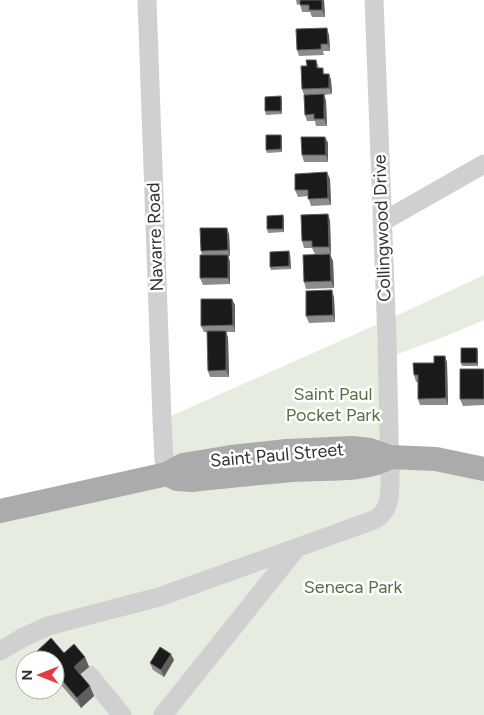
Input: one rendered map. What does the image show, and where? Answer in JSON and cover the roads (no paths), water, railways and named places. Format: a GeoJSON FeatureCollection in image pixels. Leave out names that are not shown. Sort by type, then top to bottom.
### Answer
{"type":"FeatureCollection","features":[{"type":"Feature","properties":{"kind":"main road","name":"Saint Paul Street"},"geometry":{"type":"LineString","coordinates":[[0,511],[167,474],[177,479],[192,480],[292,470],[364,466],[376,464],[390,457],[436,459],[484,469]]}},
{"type":"Feature","properties":{"kind":"street","name":"Navarre Road"},"geometry":{"type":"LineString","coordinates":[[147,0],[162,420],[164,460],[167,474]]}},
{"type":"Feature","properties":{"kind":"street","name":"Collingwood Drive"},"geometry":{"type":"LineString","coordinates":[[0,651],[48,626],[159,597],[295,550],[380,517],[385,512],[390,498],[390,457],[374,0]]}},
{"type":"Feature","properties":{"kind":"street"},"geometry":{"type":"LineString","coordinates":[[382,222],[484,164]]}},
{"type":"Feature","properties":{"kind":"street"},"geometry":{"type":"LineString","coordinates":[[163,715],[295,550]]}},
{"type":"Feature","properties":{"kind":"street"},"geometry":{"type":"LineString","coordinates":[[90,675],[122,715]]}},
{"type":"Feature","properties":{"kind":"park label","name":"Saint Paul Pocket Park"},"geometry":{"type":"Point","coordinates":[333,404]}},
{"type":"Feature","properties":{"kind":"park label","name":"Seneca Park"},"geometry":{"type":"Point","coordinates":[353,587]}}]}
